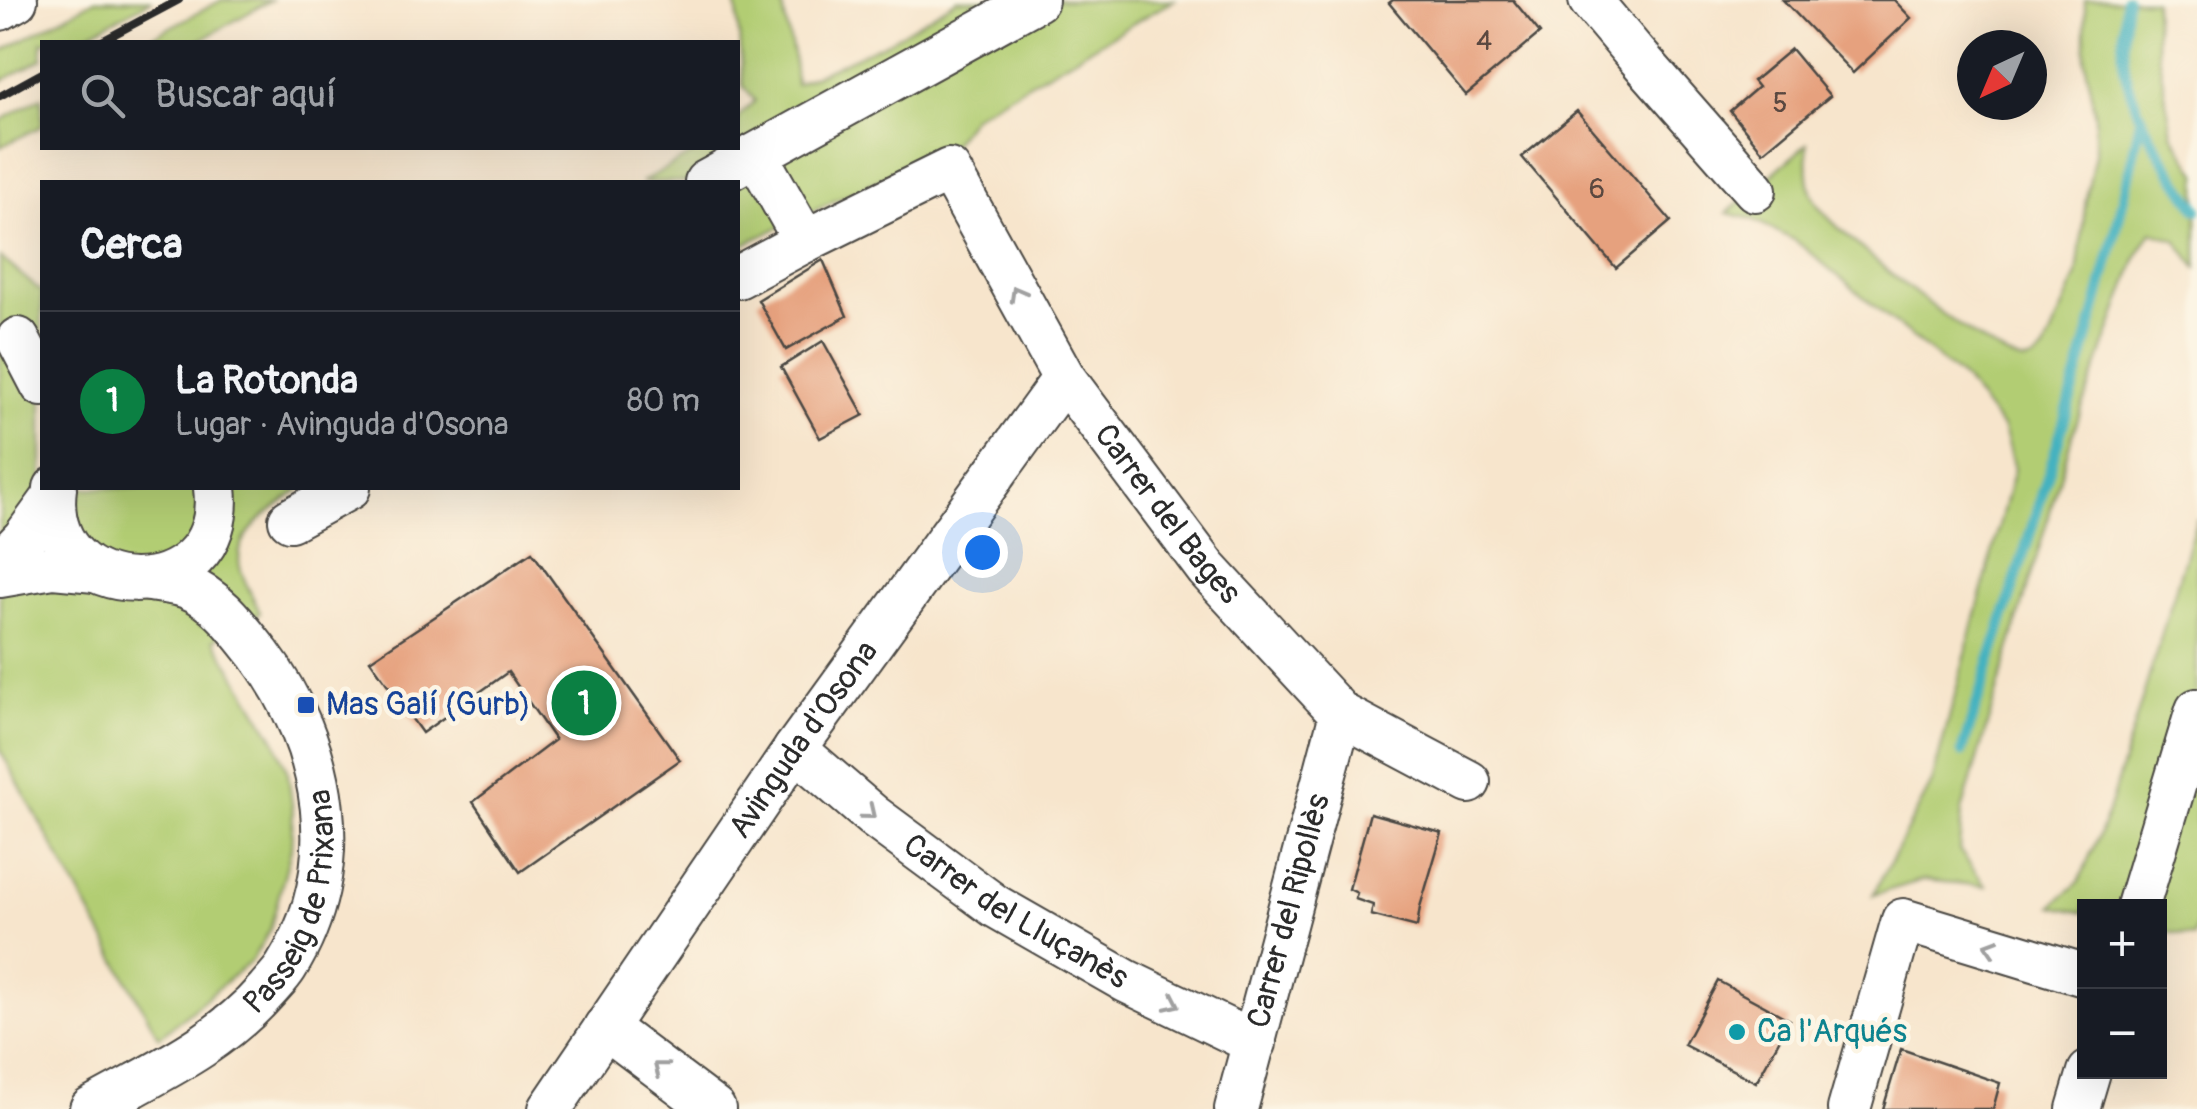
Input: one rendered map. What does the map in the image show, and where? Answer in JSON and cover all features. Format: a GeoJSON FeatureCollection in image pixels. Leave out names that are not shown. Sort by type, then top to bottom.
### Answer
{"type":"FeatureCollection","features":[{"type":"Feature","properties":{"kind":"street"},"geometry":{"type":"LineString","coordinates":[[0,9],[16,0]]}},
{"type":"Feature","properties":{"kind":"street"},"geometry":{"type":"LineString","coordinates":[[710,180],[1037,0]]}},
{"type":"Feature","properties":{"kind":"street"},"geometry":{"type":"LineString","coordinates":[[1590,0],[1755,190]]}},
{"type":"Feature","properties":{"kind":"street"},"geometry":{"type":"LineString","coordinates":[[740,276],[805,240],[756,154]]}},
{"type":"Feature","properties":{"kind":"street","name":"Carrer del Bages"},"geometry":{"type":"LineString","coordinates":[[805,240],[949,170],[1064,378],[1206,569],[1341,714],[1469,782]]}},
{"type":"Feature","properties":{"kind":"street"},"geometry":{"type":"LineString","coordinates":[[20,343],[40,381]]}},
{"type":"Feature","properties":{"kind":"street","name":"Avinguda d'Osona"},"geometry":{"type":"LineString","coordinates":[[550,1109],[795,749],[1064,378]]}},
{"type":"Feature","properties":{"kind":"street"},"geometry":{"type":"LineString","coordinates":[[290,520],[345,490]]}},
{"type":"Feature","properties":{"kind":"street"},"geometry":{"type":"LineString","coordinates":[[0,563],[24,538],[55,492]]}},
{"type":"Feature","properties":{"kind":"street"},"geometry":{"type":"LineString","coordinates":[[55,492],[56,518],[65,541],[95,571]]}},
{"type":"Feature","properties":{"kind":"street"},"geometry":{"type":"LineString","coordinates":[[150,580],[164,576],[198,552],[218,504]]}},
{"type":"Feature","properties":{"kind":"street","name":"Passeig de Prixana"},"geometry":{"type":"LineString","coordinates":[[218,504],[225,592],[238,626]]}},
{"type":"Feature","properties":{"kind":"street","name":"Passeig de Prixana"},"geometry":{"type":"LineString","coordinates":[[0,576],[53,568],[95,571],[122,580],[184,586],[206,596],[238,626],[271,671],[303,729],[324,811],[324,856],[318,894],[286,969],[247,1013],[210,1042],[92,1109]]}},
{"type":"Feature","properties":{"kind":"street"},"geometry":{"type":"LineString","coordinates":[[2140,899],[2197,710]]}},
{"type":"Feature","properties":{"kind":"street","name":"Carrer del Ripollès"},"geometry":{"type":"LineString","coordinates":[[1236,1109],[1341,714]]}},
{"type":"Feature","properties":{"kind":"street","name":"Carrer del Lluçanès"},"geometry":{"type":"LineString","coordinates":[[795,749],[873,816],[995,906],[1126,981],[1256,1042]]}},
{"type":"Feature","properties":{"kind":"street"},"geometry":{"type":"LineString","coordinates":[[1850,1109],[1903,920],[2077,973]]}},
{"type":"Feature","properties":{"kind":"street"},"geometry":{"type":"LineString","coordinates":[[605,1027],[714,1109]]}},
{"type":"Feature","properties":{"kind":"street"},"geometry":{"type":"LineString","coordinates":[[2078,1109],[2087,1079]]}},
{"type":"Feature","properties":{"kind":"green space"},"geometry":{"type":"Polygon","coordinates":[[[95,0],[152,0],[77,40],[40,40],[40,60],[0,82],[0,52],[95,0]]]}},
{"type":"Feature","properties":{"kind":"green space"},"geometry":{"type":"Polygon","coordinates":[[[222,0],[271,0],[201,40],[146,40],[222,0]]]}},
{"type":"Feature","properties":{"kind":"green space"},"geometry":{"type":"Polygon","coordinates":[[[734,0],[781,0],[796,84],[888,42],[957,0],[1174,0],[974,115],[950,146],[740,246],[740,180],[645,180],[700,150],[740,150],[740,115],[755,101],[743,86],[734,0]]]}},
{"type":"Feature","properties":{"kind":"green space"},"geometry":{"type":"Polygon","coordinates":[[[2085,0],[2154,0],[2156,42],[2172,133],[2197,173],[2197,268],[2176,240],[2152,232],[2137,257],[2073,433],[1962,811],[1959,850],[1986,886],[1923,880],[1873,895],[1932,783],[2014,469],[2003,429],[1965,381],[1796,241],[1752,219],[1727,213],[1807,144],[1813,197],[1853,241],[1916,294],[1982,341],[2024,362],[2035,359],[2044,351],[2077,275],[2095,153],[2095,117],[2085,60],[2085,0]]]}},
{"type":"Feature","properties":{"kind":"green space"},"geometry":{"type":"Polygon","coordinates":[[[40,98],[40,127],[0,147],[0,121],[40,98]]]}},
{"type":"Feature","properties":{"kind":"green space"},"geometry":{"type":"Polygon","coordinates":[[[0,257],[40,290],[40,490],[299,490],[259,521],[239,554],[244,579],[260,613],[214,640],[275,740],[288,773],[293,812],[291,849],[270,930],[252,960],[159,1037],[0,750],[0,257]]]}},
{"type":"Feature","properties":{"kind":"green space"},"geometry":{"type":"Polygon","coordinates":[[[2197,518],[2197,924],[2193,937],[2167,931],[2167,899],[2077,899],[2077,911],[2052,906],[2079,882],[2107,815],[2197,518]]]}},
{"type":"Feature","properties":{"kind":"building"},"geometry":{"type":"Polygon","coordinates":[[[1513,0],[1540,33],[1466,95],[1389,3],[1513,0]]]}},
{"type":"Feature","properties":{"kind":"building"},"geometry":{"type":"Polygon","coordinates":[[[1783,0],[1894,0],[1911,18],[1853,73],[1783,0]]]}},
{"type":"Feature","properties":{"kind":"building"},"geometry":{"type":"Polygon","coordinates":[[[1791,49],[1830,96],[1763,152],[1730,111],[1758,87],[1753,81],[1791,49]]]}},
{"type":"Feature","properties":{"kind":"building"},"geometry":{"type":"Polygon","coordinates":[[[1577,111],[1671,221],[1616,268],[1522,157],[1577,111]]]}},
{"type":"Feature","properties":{"kind":"building"},"geometry":{"type":"Polygon","coordinates":[[[823,260],[847,316],[786,350],[758,300],[823,260]]]}},
{"type":"Feature","properties":{"kind":"building"},"geometry":{"type":"Polygon","coordinates":[[[823,341],[864,415],[820,438],[781,367],[823,341]]]}},
{"type":"Feature","properties":{"kind":"building"},"geometry":{"type":"Polygon","coordinates":[[[532,552],[680,760],[520,872],[473,802],[555,740],[508,672],[422,733],[370,660],[532,552]]]}},
{"type":"Feature","properties":{"kind":"building"},"geometry":{"type":"Polygon","coordinates":[[[1370,813],[1442,833],[1417,927],[1371,915],[1373,905],[1355,899],[1357,893],[1349,889],[1370,813]]]}},
{"type":"Feature","properties":{"kind":"building","name":"Ca l'Arqués"},"geometry":{"type":"Polygon","coordinates":[[[1718,981],[1790,1020],[1756,1082],[1684,1045],[1718,981]]]}},
{"type":"Feature","properties":{"kind":"building"},"geometry":{"type":"Polygon","coordinates":[[[1901,1049],[2000,1083],[1993,1109],[1883,1109],[1901,1049]]]}},
{"type":"Feature","properties":{"kind":"waterway"},"geometry":{"type":"LineString","coordinates":[[2126,0],[2124,59],[2132,96],[2156,146],[2197,209]]}},
{"type":"Feature","properties":{"kind":"waterway"},"geometry":{"type":"LineString","coordinates":[[1962,752],[2083,357],[2141,116]]}},
{"type":"Feature","properties":{"kind":"railway"},"geometry":{"type":"LineString","coordinates":[[104,40],[179,0]]}},
{"type":"Feature","properties":{"kind":"railway"},"geometry":{"type":"LineString","coordinates":[[0,96],[40,74]]}},
{"type":"Feature","properties":{"kind":"place","name":"La Rotonda"},"geometry":{"type":"Point","coordinates":[584,703]}},
{"type":"Feature","properties":{"kind":"place","name":"Mas Galí (Gurb)"},"geometry":{"type":"Point","coordinates":[306,705]}},
{"type":"Feature","properties":{"kind":"place","name":"Ca l'Arqués"},"geometry":{"type":"Point","coordinates":[1737,1032]}}]}
